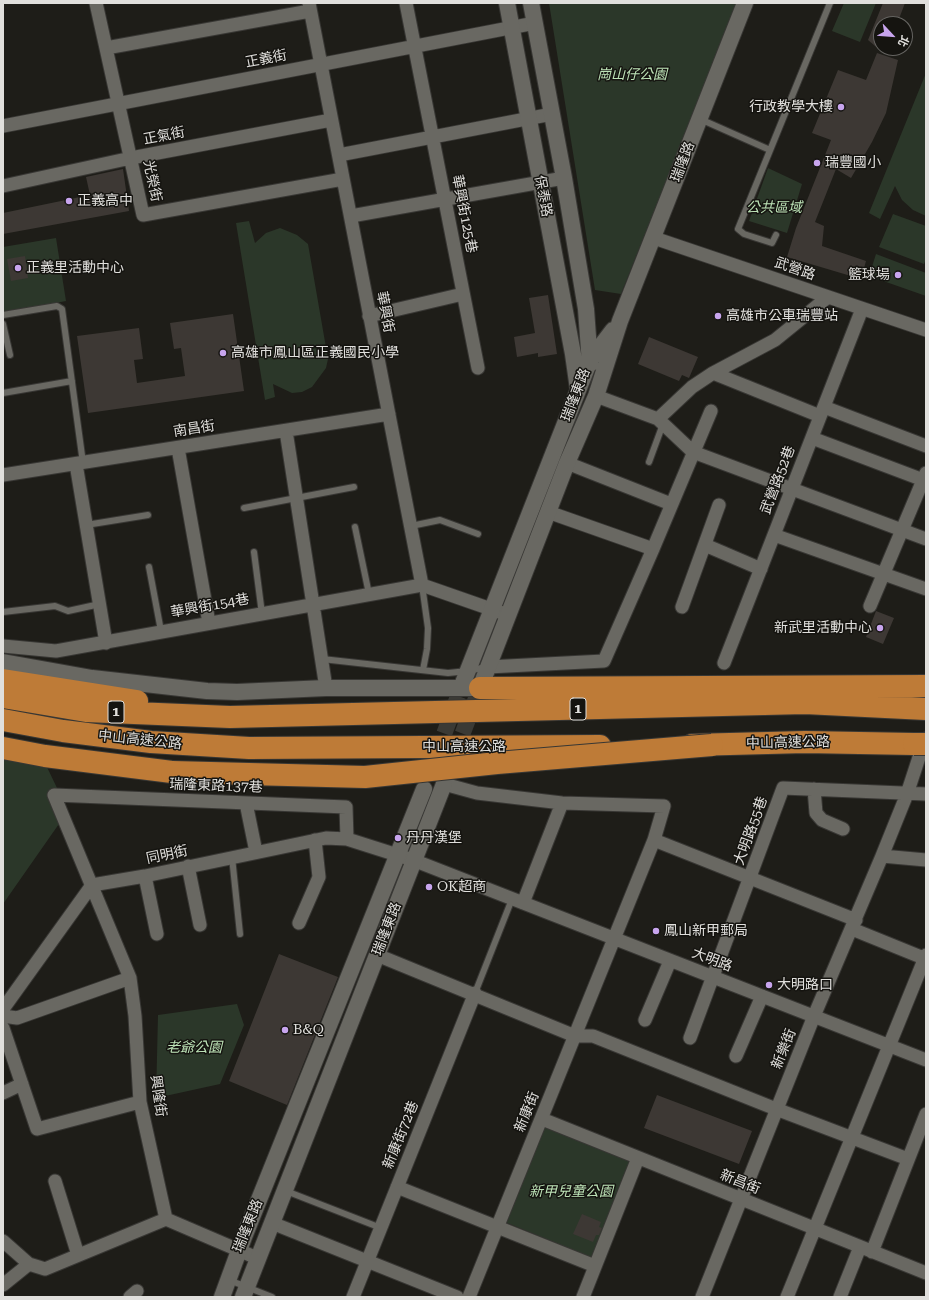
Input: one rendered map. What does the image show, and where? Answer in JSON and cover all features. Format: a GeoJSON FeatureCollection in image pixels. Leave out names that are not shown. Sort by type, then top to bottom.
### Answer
{"type":"FeatureCollection","features":[{"type":"Feature","properties":{"kind":"highway"},"geometry":{"type":"LineString","coordinates":[[3,680],[230,717]]}},
{"type":"Feature","properties":{"kind":"highway"},"geometry":{"type":"LineString","coordinates":[[470,682],[592,687],[926,686]]}},
{"type":"Feature","properties":{"kind":"highway","name":"中山高速公路"},"geometry":{"type":"LineString","coordinates":[[3,697],[86,710],[230,717],[805,703],[926,709]]}},
{"type":"Feature","properties":{"kind":"highway","name":"中山高速公路"},"geometry":{"type":"LineString","coordinates":[[3,720],[62,731],[151,742],[249,748],[712,745],[805,742],[922,741]]}},
{"type":"Feature","properties":{"kind":"highway"},"geometry":{"type":"LineString","coordinates":[[3,748],[45,756],[172,772],[365,777],[497,763],[712,745]]}},
{"type":"Feature","properties":{"kind":"street","name":"光榮街"},"geometry":{"type":"LineString","coordinates":[[96,3],[143,215],[343,179]]}},
{"type":"Feature","properties":{"kind":"street","name":"華興街125巷"},"geometry":{"type":"LineString","coordinates":[[406,3],[478,368]]}},
{"type":"Feature","properties":{"kind":"street","name":"保泰路"},"geometry":{"type":"LineString","coordinates":[[507,3],[573,354],[578,390]]}},
{"type":"Feature","properties":{"kind":"street","name":"保泰路"},"geometry":{"type":"LineString","coordinates":[[531,3],[564,178],[587,314],[590,360]]}},
{"type":"Feature","properties":{"kind":"street","name":"瑞隆路"},"geometry":{"type":"LineString","coordinates":[[596,396],[620,321],[654,238],[745,3]]}},
{"type":"Feature","properties":{"kind":"street"},"geometry":{"type":"LineString","coordinates":[[106,48],[310,7]]}},
{"type":"Feature","properties":{"kind":"street","name":"華興街"},"geometry":{"type":"LineString","coordinates":[[310,7],[422,584]]}},
{"type":"Feature","properties":{"kind":"street","name":"正義街"},"geometry":{"type":"LineString","coordinates":[[3,126],[534,23]]}},
{"type":"Feature","properties":{"kind":"street"},"geometry":{"type":"LineString","coordinates":[[339,155],[552,114]]}},
{"type":"Feature","properties":{"kind":"street","name":"正氣街"},"geometry":{"type":"LineString","coordinates":[[3,186],[131,158],[331,120]]}},
{"type":"Feature","properties":{"kind":"street"},"geometry":{"type":"LineString","coordinates":[[351,216],[541,184],[564,178]]}},
{"type":"Feature","properties":{"kind":"street","name":"武營路"},"geometry":{"type":"LineString","coordinates":[[654,238],[926,330]]}},
{"type":"Feature","properties":{"kind":"street"},"geometry":{"type":"LineString","coordinates":[[369,316],[463,294]]}},
{"type":"Feature","properties":{"kind":"street"},"geometry":{"type":"LineString","coordinates":[[661,422],[692,387],[713,373],[775,340],[828,297]]}},
{"type":"Feature","properties":{"kind":"street","name":"武營路52巷"},"geometry":{"type":"LineString","coordinates":[[724,663],[774,535],[790,489],[812,438],[862,309]]}},
{"type":"Feature","properties":{"kind":"street"},"geometry":{"type":"LineString","coordinates":[[587,314],[591,323],[604,328],[620,321]]}},
{"type":"Feature","properties":{"kind":"street","name":"瑞隆路"},"geometry":{"type":"LineString","coordinates":[[590,360],[620,321]]}},
{"type":"Feature","properties":{"kind":"street"},"geometry":{"type":"LineString","coordinates":[[573,354],[605,366]]}},
{"type":"Feature","properties":{"kind":"street","name":"瑞隆東路"},"geometry":{"type":"LineString","coordinates":[[470,682],[492,609],[590,360]]}},
{"type":"Feature","properties":{"kind":"street","name":"瑞隆東路"},"geometry":{"type":"LineString","coordinates":[[470,682],[488,667],[567,463],[596,396],[590,360]]}},
{"type":"Feature","properties":{"kind":"street"},"geometry":{"type":"LineString","coordinates":[[713,373],[926,446]]}},
{"type":"Feature","properties":{"kind":"street"},"geometry":{"type":"LineString","coordinates":[[596,396],[661,422],[694,452],[790,489],[926,538]]}},
{"type":"Feature","properties":{"kind":"street"},"geometry":{"type":"LineString","coordinates":[[488,667],[604,661],[653,550],[711,411]]}},
{"type":"Feature","properties":{"kind":"street","name":"南昌街"},"geometry":{"type":"LineString","coordinates":[[3,475],[390,414]]}},
{"type":"Feature","properties":{"kind":"street"},"geometry":{"type":"LineString","coordinates":[[286,431],[326,688]]}},
{"type":"Feature","properties":{"kind":"street"},"geometry":{"type":"LineString","coordinates":[[812,438],[925,478],[870,606]]}},
{"type":"Feature","properties":{"kind":"street"},"geometry":{"type":"LineString","coordinates":[[178,448],[209,623]]}},
{"type":"Feature","properties":{"kind":"street"},"geometry":{"type":"LineString","coordinates":[[79,463],[86,525],[106,643]]}},
{"type":"Feature","properties":{"kind":"street"},"geometry":{"type":"LineString","coordinates":[[567,463],[671,504]]}},
{"type":"Feature","properties":{"kind":"street"},"geometry":{"type":"LineString","coordinates":[[682,607],[719,505]]}},
{"type":"Feature","properties":{"kind":"street"},"geometry":{"type":"LineString","coordinates":[[548,512],[653,550]]}},
{"type":"Feature","properties":{"kind":"street"},"geometry":{"type":"LineString","coordinates":[[774,535],[926,589]]}},
{"type":"Feature","properties":{"kind":"street"},"geometry":{"type":"LineString","coordinates":[[705,545],[761,569]]}},
{"type":"Feature","properties":{"kind":"street"},"geometry":{"type":"LineString","coordinates":[[422,584],[508,615]]}},
{"type":"Feature","properties":{"kind":"street","name":"華興街154巷"},"geometry":{"type":"LineString","coordinates":[[3,646],[56,651],[106,643],[161,631],[314,605],[422,584]]}},
{"type":"Feature","properties":{"kind":"street"},"geometry":{"type":"LineString","coordinates":[[3,661],[92,678],[207,691],[237,692],[470,682]]}},
{"type":"Feature","properties":{"kind":"street","name":"新樂街"},"geometry":{"type":"LineString","coordinates":[[702,1297],[776,1109],[882,856],[906,794],[922,741]]}},
{"type":"Feature","properties":{"kind":"street"},"geometry":{"type":"LineString","coordinates":[[444,784],[477,792],[562,803],[517,901]]}},
{"type":"Feature","properties":{"kind":"street","name":"瑞隆東路"},"geometry":{"type":"LineString","coordinates":[[245,1292],[444,784]]}},
{"type":"Feature","properties":{"kind":"street","name":"大明路55巷"},"geometry":{"type":"LineString","coordinates":[[690,1038],[783,788],[926,794]]}},
{"type":"Feature","properties":{"kind":"street","name":"瑞隆東路"},"geometry":{"type":"LineString","coordinates":[[222,1297],[239,1250],[312,1066],[396,855],[424,789]]}},
{"type":"Feature","properties":{"kind":"street"},"geometry":{"type":"LineString","coordinates":[[814,789],[816,813],[822,820],[844,829]]}},
{"type":"Feature","properties":{"kind":"street","name":"瑞隆東路137巷"},"geometry":{"type":"LineString","coordinates":[[54,795],[346,807],[347,839]]}},
{"type":"Feature","properties":{"kind":"street","name":"興隆街"},"geometry":{"type":"LineString","coordinates":[[54,795],[130,978],[135,1016],[140,1102],[166,1218]]}},
{"type":"Feature","properties":{"kind":"street"},"geometry":{"type":"LineString","coordinates":[[246,803],[256,852]]}},
{"type":"Feature","properties":{"kind":"street","name":"新康街"},"geometry":{"type":"LineString","coordinates":[[469,1297],[615,939],[654,840],[664,806],[562,803]]}},
{"type":"Feature","properties":{"kind":"street","name":"同明街"},"geometry":{"type":"LineString","coordinates":[[92,885],[145,876],[326,838],[347,839],[396,855]]}},
{"type":"Feature","properties":{"kind":"street"},"geometry":{"type":"LineString","coordinates":[[299,923],[319,877],[314,840]]}},
{"type":"Feature","properties":{"kind":"street"},"geometry":{"type":"LineString","coordinates":[[654,840],[750,878],[926,957],[787,1297]]}},
{"type":"Feature","properties":{"kind":"street","name":"大明路"},"geometry":{"type":"LineString","coordinates":[[396,855],[413,860],[926,1060]]}},
{"type":"Feature","properties":{"kind":"street"},"geometry":{"type":"LineString","coordinates":[[882,856],[926,860]]}},
{"type":"Feature","properties":{"kind":"street"},"geometry":{"type":"LineString","coordinates":[[188,866],[200,925]]}},
{"type":"Feature","properties":{"kind":"street"},"geometry":{"type":"LineString","coordinates":[[145,876],[157,934]]}},
{"type":"Feature","properties":{"kind":"street"},"geometry":{"type":"LineString","coordinates":[[3,1009],[92,885]]}},
{"type":"Feature","properties":{"kind":"street"},"geometry":{"type":"LineString","coordinates":[[377,954],[475,993],[575,1036],[594,1036],[776,1109],[908,1159]]}},
{"type":"Feature","properties":{"kind":"street"},"geometry":{"type":"LineString","coordinates":[[646,1020],[670,961]]}},
{"type":"Feature","properties":{"kind":"street"},"geometry":{"type":"LineString","coordinates":[[3,1016],[17,1018],[130,978]]}},
{"type":"Feature","properties":{"kind":"street","name":"新康街72巷"},"geometry":{"type":"LineString","coordinates":[[475,993],[397,1187],[595,1266]]}},
{"type":"Feature","properties":{"kind":"street"},"geometry":{"type":"LineString","coordinates":[[736,1056],[762,996]]}},
{"type":"Feature","properties":{"kind":"street"},"geometry":{"type":"LineString","coordinates":[[3,1028],[37,1129],[140,1102]]}},
{"type":"Feature","properties":{"kind":"street"},"geometry":{"type":"LineString","coordinates":[[312,1066],[330,1074]]}},
{"type":"Feature","properties":{"kind":"street"},"geometry":{"type":"LineString","coordinates":[[3,1093],[22,1084]]}},
{"type":"Feature","properties":{"kind":"street"},"geometry":{"type":"LineString","coordinates":[[840,1297],[866,1250],[908,1159],[926,1114]]}},
{"type":"Feature","properties":{"kind":"street","name":"新昌街"},"geometry":{"type":"LineString","coordinates":[[542,1119],[926,1274]]}},
{"type":"Feature","properties":{"kind":"street"},"geometry":{"type":"LineString","coordinates":[[583,1297],[638,1158]]}},
{"type":"Feature","properties":{"kind":"street"},"geometry":{"type":"LineString","coordinates":[[55,1181],[78,1255]]}},
{"type":"Feature","properties":{"kind":"street"},"geometry":{"type":"LineString","coordinates":[[353,1297],[397,1187]]}},
{"type":"Feature","properties":{"kind":"street"},"geometry":{"type":"LineString","coordinates":[[3,1241],[29,1264],[45,1269],[166,1218],[258,1258]]}},
{"type":"Feature","properties":{"kind":"street"},"geometry":{"type":"LineString","coordinates":[[272,1223],[457,1297]]}},
{"type":"Feature","properties":{"kind":"street"},"geometry":{"type":"LineString","coordinates":[[3,1285],[29,1264]]}},
{"type":"Feature","properties":{"kind":"lane"},"geometry":{"type":"LineString","coordinates":[[776,234],[772,243],[744,234],[738,229],[830,3]]}},
{"type":"Feature","properties":{"kind":"lane"},"geometry":{"type":"LineString","coordinates":[[700,119],[770,150]]}},
{"type":"Feature","properties":{"kind":"lane"},"geometry":{"type":"LineString","coordinates":[[3,315],[57,306],[62,308],[72,381],[79,463]]}},
{"type":"Feature","properties":{"kind":"lane"},"geometry":{"type":"LineString","coordinates":[[3,324],[10,355]]}},
{"type":"Feature","properties":{"kind":"lane"},"geometry":{"type":"LineString","coordinates":[[3,393],[72,381]]}},
{"type":"Feature","properties":{"kind":"lane"},"geometry":{"type":"LineString","coordinates":[[649,462],[661,422]]}},
{"type":"Feature","properties":{"kind":"lane"},"geometry":{"type":"LineString","coordinates":[[244,508],[354,487]]}},
{"type":"Feature","properties":{"kind":"lane"},"geometry":{"type":"LineString","coordinates":[[86,525],[148,515]]}},
{"type":"Feature","properties":{"kind":"lane"},"geometry":{"type":"LineString","coordinates":[[411,526],[440,520],[478,534]]}},
{"type":"Feature","properties":{"kind":"lane"},"geometry":{"type":"LineString","coordinates":[[355,527],[369,594]]}},
{"type":"Feature","properties":{"kind":"lane"},"geometry":{"type":"LineString","coordinates":[[254,552],[262,614]]}},
{"type":"Feature","properties":{"kind":"lane"},"geometry":{"type":"LineString","coordinates":[[149,567],[161,631]]}},
{"type":"Feature","properties":{"kind":"lane"},"geometry":{"type":"LineString","coordinates":[[422,584],[428,628],[427,649],[423,670]]}},
{"type":"Feature","properties":{"kind":"lane"},"geometry":{"type":"LineString","coordinates":[[3,612],[55,606],[68,611],[100,604]]}},
{"type":"Feature","properties":{"kind":"lane"},"geometry":{"type":"LineString","coordinates":[[322,660],[448,673],[470,682]]}},
{"type":"Feature","properties":{"kind":"lane"},"geometry":{"type":"LineString","coordinates":[[232,857],[240,934]]}},
{"type":"Feature","properties":{"kind":"lane"},"geometry":{"type":"LineString","coordinates":[[475,993],[517,901]]}},
{"type":"Feature","properties":{"kind":"lane"},"geometry":{"type":"LineString","coordinates":[[285,1190],[381,1228]]}},
{"type":"Feature","properties":{"kind":"lane"},"geometry":{"type":"LineString","coordinates":[[228,1280],[245,1292],[272,1297]]}},
{"type":"Feature","properties":{"kind":"green space","name":"崗山仔公園"},"geometry":{"type":"Polygon","coordinates":[[[549,3],[738,3],[621,294],[595,290],[549,3]]]}},
{"type":"Feature","properties":{"kind":"green space"},"geometry":{"type":"Polygon","coordinates":[[[844,3],[876,3],[860,42],[832,31],[844,3]]]}},
{"type":"Feature","properties":{"kind":"green space"},"geometry":{"type":"Polygon","coordinates":[[[926,73],[926,216],[913,210],[902,200],[895,186],[880,219],[869,213],[926,73]]]}},
{"type":"Feature","properties":{"kind":"green space","name":"公共區域"},"geometry":{"type":"Polygon","coordinates":[[[768,168],[802,184],[787,233],[749,221],[768,168]]]}},
{"type":"Feature","properties":{"kind":"green space"},"geometry":{"type":"Polygon","coordinates":[[[893,214],[926,226],[926,259],[924,264],[879,247],[893,214]]]}},
{"type":"Feature","properties":{"kind":"green space"},"geometry":{"type":"Polygon","coordinates":[[[249,221],[255,243],[266,233],[280,228],[297,235],[308,244],[328,359],[326,368],[312,387],[302,392],[292,393],[273,384],[275,397],[265,400],[236,223],[249,221]]]}},
{"type":"Feature","properties":{"kind":"green space"},"geometry":{"type":"Polygon","coordinates":[[[56,238],[66,301],[3,313],[3,247],[56,238]]]}},
{"type":"Feature","properties":{"kind":"green space","name":"籃球場"},"geometry":{"type":"Polygon","coordinates":[[[876,254],[926,273],[926,296],[869,276],[876,254]]]}},
{"type":"Feature","properties":{"kind":"green space"},"geometry":{"type":"Polygon","coordinates":[[[3,758],[46,765],[68,811],[3,904],[3,758]]]}},
{"type":"Feature","properties":{"kind":"green space","name":"老爺公園"},"geometry":{"type":"Polygon","coordinates":[[[237,1004],[244,1025],[220,1084],[156,1098],[158,1015],[237,1004]]]}},
{"type":"Feature","properties":{"kind":"green space","name":"新甲兒童公園"},"geometry":{"type":"Polygon","coordinates":[[[542,1123],[638,1161],[599,1261],[505,1222],[542,1123]]]}},
{"type":"Feature","properties":{"kind":"building"},"geometry":{"type":"Polygon","coordinates":[[[883,3],[905,3],[900,16],[878,16],[883,3]]]}},
{"type":"Feature","properties":{"kind":"building"},"geometry":{"type":"Polygon","coordinates":[[[873,28],[873,44],[868,40],[873,28]]]}},
{"type":"Feature","properties":{"kind":"building"},"geometry":{"type":"Polygon","coordinates":[[[876,56],[886,56],[898,60],[886,113],[872,142],[851,178],[836,169],[815,222],[824,226],[822,246],[866,261],[861,279],[787,257],[796,228],[831,140],[812,133],[838,70],[866,80],[876,56]]]}},
{"type":"Feature","properties":{"kind":"building"},"geometry":{"type":"Polygon","coordinates":[[[123,169],[129,211],[3,234],[3,213],[90,195],[86,177],[123,169]]]}},
{"type":"Feature","properties":{"kind":"building","name":"正義里活動中心"},"geometry":{"type":"Polygon","coordinates":[[[25,256],[28,278],[11,281],[7,259],[25,256]]]}},
{"type":"Feature","properties":{"kind":"building"},"geometry":{"type":"Polygon","coordinates":[[[548,295],[557,354],[538,357],[538,353],[517,357],[514,337],[535,333],[529,298],[548,295]]]}},
{"type":"Feature","properties":{"kind":"building"},"geometry":{"type":"Polygon","coordinates":[[[233,314],[244,391],[88,413],[77,336],[139,328],[143,359],[134,360],[137,383],[185,376],[181,348],[174,349],[170,323],[233,314]]]}},
{"type":"Feature","properties":{"kind":"building"},"geometry":{"type":"Polygon","coordinates":[[[649,337],[698,357],[689,378],[682,375],[679,381],[638,364],[649,337]]]}},
{"type":"Feature","properties":{"kind":"building","name":"新武里活動中心"},"geometry":{"type":"Polygon","coordinates":[[[876,611],[894,618],[883,644],[866,637],[876,611]]]}},
{"type":"Feature","properties":{"kind":"building","name":"B&Q"},"geometry":{"type":"Polygon","coordinates":[[[279,954],[338,977],[287,1105],[229,1081],[279,954]]]}},
{"type":"Feature","properties":{"kind":"building"},"geometry":{"type":"Polygon","coordinates":[[[657,1095],[752,1131],[739,1164],[644,1128],[657,1095]]]}},
{"type":"Feature","properties":{"kind":"building"},"geometry":{"type":"Polygon","coordinates":[[[582,1214],[601,1222],[599,1227],[602,1228],[599,1235],[596,1235],[593,1242],[573,1234],[582,1214]]]}},
{"type":"Feature","properties":{"kind":"tunnel"},"geometry":{"type":"LineString","coordinates":[[436,756],[461,688]]}},
{"type":"Feature","properties":{"kind":"tunnel"},"geometry":{"type":"LineString","coordinates":[[454,756],[480,688]]}},
{"type":"Feature","properties":{"kind":"place","name":"行政教學大樓"},"geometry":{"type":"Point","coordinates":[841,107]}},
{"type":"Feature","properties":{"kind":"place","name":"瑞豐國小"},"geometry":{"type":"Point","coordinates":[817,163]}},
{"type":"Feature","properties":{"kind":"place","name":"正義高中"},"geometry":{"type":"Point","coordinates":[69,201]}},
{"type":"Feature","properties":{"kind":"place","name":"正義里活動中心"},"geometry":{"type":"Point","coordinates":[18,268]}},
{"type":"Feature","properties":{"kind":"place","name":"籃球場"},"geometry":{"type":"Point","coordinates":[898,275]}},
{"type":"Feature","properties":{"kind":"place","name":"高雄市公車瑞豐站"},"geometry":{"type":"Point","coordinates":[718,316]}},
{"type":"Feature","properties":{"kind":"place","name":"高雄市鳳山區正義國民小學"},"geometry":{"type":"Point","coordinates":[223,353]}},
{"type":"Feature","properties":{"kind":"place","name":"新武里活動中心"},"geometry":{"type":"Point","coordinates":[880,628]}},
{"type":"Feature","properties":{"kind":"place","name":"丹丹漢堡"},"geometry":{"type":"Point","coordinates":[398,838]}},
{"type":"Feature","properties":{"kind":"place","name":"OK超商"},"geometry":{"type":"Point","coordinates":[429,887]}},
{"type":"Feature","properties":{"kind":"place","name":"鳳山新甲郵局"},"geometry":{"type":"Point","coordinates":[656,931]}},
{"type":"Feature","properties":{"kind":"place","name":"大明路口"},"geometry":{"type":"Point","coordinates":[769,985]}},
{"type":"Feature","properties":{"kind":"place","name":"B&Q"},"geometry":{"type":"Point","coordinates":[285,1030]}}]}
